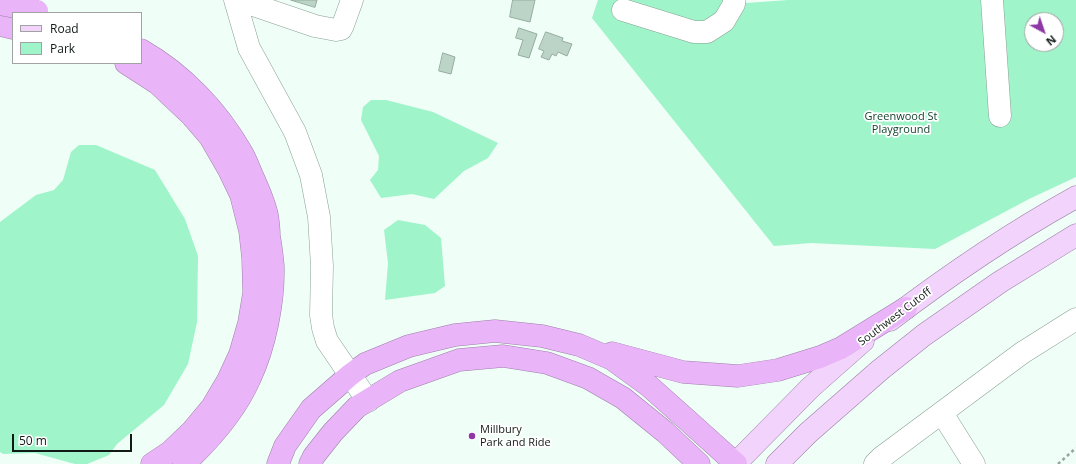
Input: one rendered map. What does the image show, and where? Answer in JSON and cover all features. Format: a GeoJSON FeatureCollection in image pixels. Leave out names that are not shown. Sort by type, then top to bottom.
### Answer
{"type":"FeatureCollection","features":[{"type":"Feature","properties":{"kind":"highway"},"geometry":{"type":"LineString","coordinates":[[0,10],[5,0]]}},
{"type":"Feature","properties":{"kind":"highway"},"geometry":{"type":"LineString","coordinates":[[0,4],[40,12]]}},
{"type":"Feature","properties":{"kind":"highway"},"geometry":{"type":"LineString","coordinates":[[0,25],[12,28]]}},
{"type":"Feature","properties":{"kind":"highway"},"geometry":{"type":"LineString","coordinates":[[142,51],[176,74],[202,98],[225,126],[242,153],[260,190],[267,214],[273,266],[272,293],[268,320],[262,347],[250,378],[235,406],[199,450],[184,464]]}},
{"type":"Feature","properties":{"kind":"highway"},"geometry":{"type":"LineString","coordinates":[[127,64],[157,84],[192,116],[210,138],[229,170],[241,195],[250,230],[253,258],[254,293],[249,323],[240,354],[228,380],[212,407],[192,431],[170,452],[152,464]]}},
{"type":"Feature","properties":{"kind":"highway"},"geometry":{"type":"LineString","coordinates":[[278,464],[285,446],[312,409],[350,375],[365,364],[409,346],[455,335],[496,331],[542,336],[683,372],[738,376],[778,370],[820,357],[841,348],[906,308]]}},
{"type":"Feature","properties":{"kind":"highway"},"geometry":{"type":"LineString","coordinates":[[579,345],[612,359],[649,386],[735,464]]}},
{"type":"Feature","properties":{"kind":"highway"},"geometry":{"type":"LineString","coordinates":[[310,464],[314,456],[333,432],[357,407],[400,381],[459,360],[503,356],[547,362],[588,378],[623,398],[665,432],[698,464]]}},
{"type":"Feature","properties":{"kind":"main road","name":"Southwest Cutoff"},"geometry":{"type":"LineString","coordinates":[[735,464],[816,382],[860,343],[984,252],[1076,197]]}},
{"type":"Feature","properties":{"kind":"main road"},"geometry":{"type":"LineString","coordinates":[[777,464],[808,433],[868,380],[924,334],[1000,282],[1076,235]]}},
{"type":"Feature","properties":{"kind":"lane"},"geometry":{"type":"LineString","coordinates":[[236,0],[249,48],[295,132],[311,175],[319,217],[322,266],[321,315],[323,328],[328,341],[368,401]]}},
{"type":"Feature","properties":{"kind":"lane"},"geometry":{"type":"LineString","coordinates":[[239,0],[315,26],[336,30],[341,29],[344,25],[352,0]]}},
{"type":"Feature","properties":{"kind":"lane"},"geometry":{"type":"LineString","coordinates":[[623,10],[694,32],[707,32],[724,21],[734,4],[734,0]]}},
{"type":"Feature","properties":{"kind":"lane"},"geometry":{"type":"LineString","coordinates":[[992,0],[1000,116]]}},
{"type":"Feature","properties":{"kind":"lane"},"geometry":{"type":"LineString","coordinates":[[875,464],[882,457],[1022,353],[1076,319]]}},
{"type":"Feature","properties":{"kind":"lane"},"geometry":{"type":"LineString","coordinates":[[942,413],[974,464]]}},
{"type":"Feature","properties":{"kind":"path"},"geometry":{"type":"LineString","coordinates":[[1058,464],[1076,448]]}},
{"type":"Feature","properties":{"kind":"green space","name":"Greenwood St Playground"},"geometry":{"type":"Polygon","coordinates":[[[598,0],[734,0],[747,3],[788,0],[1076,0],[1076,177],[1029,199],[935,249],[811,243],[774,246],[592,18],[598,0]]]}},
{"type":"Feature","properties":{"kind":"green space"},"geometry":{"type":"Polygon","coordinates":[[[371,100],[386,100],[433,112],[498,143],[488,158],[464,171],[434,199],[412,194],[381,198],[370,180],[378,170],[379,156],[361,120],[363,107],[371,100]]]}},
{"type":"Feature","properties":{"kind":"green space"},"geometry":{"type":"Polygon","coordinates":[[[79,145],[96,145],[155,170],[185,219],[198,256],[197,322],[188,364],[164,405],[117,444],[109,455],[87,464],[75,464],[35,453],[3,454],[0,452],[0,222],[36,195],[54,190],[63,180],[71,152],[79,145]]]}},
{"type":"Feature","properties":{"kind":"green space"},"geometry":{"type":"Polygon","coordinates":[[[398,220],[425,225],[441,238],[445,286],[435,293],[385,300],[388,263],[384,230],[398,220]]]}},
{"type":"Feature","properties":{"kind":"building"},"geometry":{"type":"Polygon","coordinates":[[[291,0],[317,0],[315,7],[291,0]]]}},
{"type":"Feature","properties":{"kind":"building"},"geometry":{"type":"Polygon","coordinates":[[[513,0],[535,0],[530,22],[510,17],[513,0]]]}},
{"type":"Feature","properties":{"kind":"building"},"geometry":{"type":"Polygon","coordinates":[[[519,28],[537,34],[529,58],[518,55],[523,40],[516,38],[519,28]]]}},
{"type":"Feature","properties":{"kind":"building"},"geometry":{"type":"Polygon","coordinates":[[[546,32],[563,38],[562,41],[572,44],[567,56],[558,52],[556,56],[552,54],[549,60],[541,57],[544,51],[539,49],[546,32]]]}},
{"type":"Feature","properties":{"kind":"building"},"geometry":{"type":"Polygon","coordinates":[[[443,53],[455,57],[451,74],[439,71],[443,53]]]}},
{"type":"Feature","properties":{"kind":"place","name":"Millbury Park and Ride"},"geometry":{"type":"Point","coordinates":[472,436]}}]}
